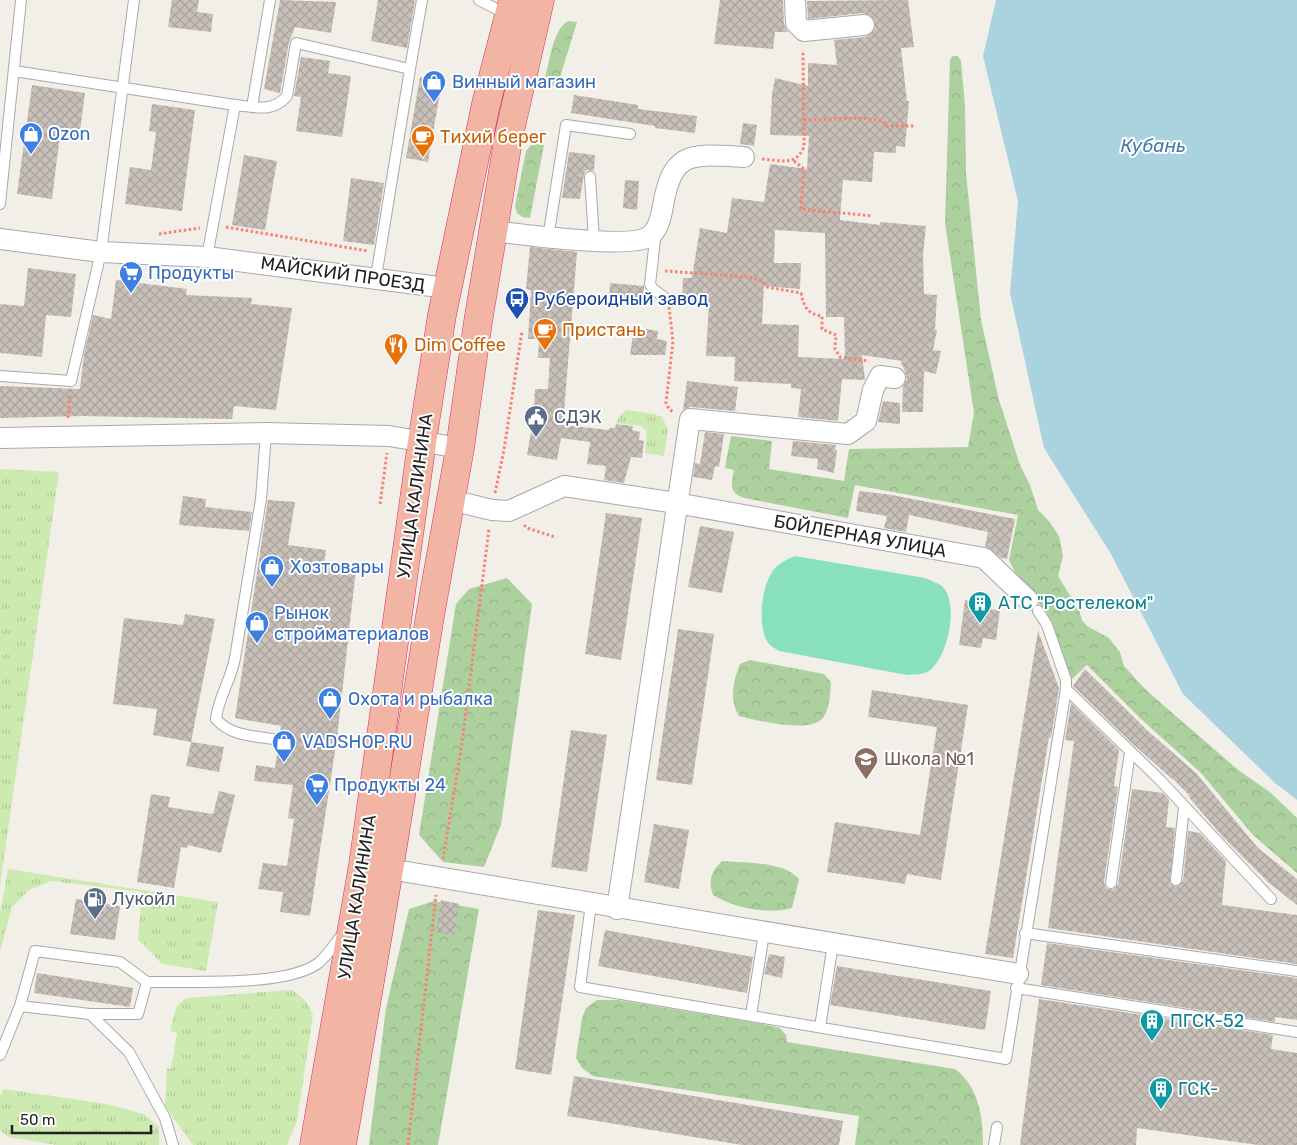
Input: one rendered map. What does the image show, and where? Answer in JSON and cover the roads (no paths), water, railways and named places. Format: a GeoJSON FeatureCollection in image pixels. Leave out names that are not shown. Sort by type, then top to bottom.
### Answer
{"type":"FeatureCollection","features":[{"type":"Feature","properties":{"kind":"highway","name":"УЛИЦА КАЛИНИНА"},"geometry":{"type":"LineString","coordinates":[[314,1145],[354,920],[376,867],[430,616],[460,448],[509,135],[540,0]]}},
{"type":"Feature","properties":{"kind":"highway","name":"УЛИЦА КАЛИНИНА"},"geometry":{"type":"LineString","coordinates":[[342,1145],[376,867],[422,442],[447,288],[486,104],[511,8]]}},
{"type":"Feature","properties":{"kind":"highway"},"geometry":{"type":"LineString","coordinates":[[470,178],[478,170],[492,171],[500,191]]}},
{"type":"Feature","properties":{"kind":"street"},"geometry":{"type":"LineString","coordinates":[[795,0],[796,22],[804,31],[864,25]]}},
{"type":"Feature","properties":{"kind":"street"},"geometry":{"type":"LineString","coordinates":[[493,231],[548,238],[642,240],[656,230],[661,217],[666,186],[675,168],[689,158],[701,156],[744,157]]}},
{"type":"Feature","properties":{"kind":"street","name":"МАЙСКИЙ ПРОЕЗД"},"geometry":{"type":"LineString","coordinates":[[0,239],[101,252],[207,257],[376,277],[447,288]]}},
{"type":"Feature","properties":{"kind":"street"},"geometry":{"type":"LineString","coordinates":[[617,909],[690,419],[848,434],[866,421],[873,390],[888,377]]}},
{"type":"Feature","properties":{"kind":"street"},"geometry":{"type":"LineString","coordinates":[[0,438],[266,433],[389,436],[460,448]]}},
{"type":"Feature","properties":{"kind":"street","name":"БОЙЛЕРНАЯ УЛИЦА"},"geometry":{"type":"LineString","coordinates":[[451,500],[500,510],[564,486],[676,503],[984,558],[1033,606]]}},
{"type":"Feature","properties":{"kind":"street"},"geometry":{"type":"LineString","coordinates":[[376,867],[833,944],[1017,981]]}},
{"type":"Feature","properties":{"kind":"lane"},"geometry":{"type":"LineString","coordinates":[[0,204],[21,0]]}},
{"type":"Feature","properties":{"kind":"lane"},"geometry":{"type":"LineString","coordinates":[[0,376],[71,381],[101,252],[134,0]]}},
{"type":"Feature","properties":{"kind":"lane"},"geometry":{"type":"LineString","coordinates":[[252,107],[270,0]]}},
{"type":"Feature","properties":{"kind":"lane"},"geometry":{"type":"LineString","coordinates":[[376,277],[422,0]]}},
{"type":"Feature","properties":{"kind":"lane"},"geometry":{"type":"LineString","coordinates":[[479,0],[511,8]]}},
{"type":"Feature","properties":{"kind":"lane"},"geometry":{"type":"LineString","coordinates":[[14,71],[235,105],[270,108],[282,102],[287,96],[296,43],[410,69]]}},
{"type":"Feature","properties":{"kind":"lane"},"geometry":{"type":"LineString","coordinates":[[207,257],[235,105]]}},
{"type":"Feature","properties":{"kind":"lane"},"geometry":{"type":"LineString","coordinates":[[548,238],[566,125],[630,134]]}},
{"type":"Feature","properties":{"kind":"lane"},"geometry":{"type":"LineString","coordinates":[[590,177],[594,240]]}},
{"type":"Feature","properties":{"kind":"lane"},"geometry":{"type":"LineString","coordinates":[[656,230],[650,284],[664,297]]}},
{"type":"Feature","properties":{"kind":"lane"},"geometry":{"type":"LineString","coordinates":[[266,433],[261,499],[232,676],[218,704],[216,718],[224,728],[238,734],[274,739]]}},
{"type":"Feature","properties":{"kind":"lane"},"geometry":{"type":"LineString","coordinates":[[591,904],[580,987],[1006,1059],[1017,981],[1066,689],[1066,680],[1047,625],[1033,606]]}},
{"type":"Feature","properties":{"kind":"lane"},"geometry":{"type":"LineString","coordinates":[[1066,689],[1184,807],[1271,899]]}},
{"type":"Feature","properties":{"kind":"lane"},"geometry":{"type":"LineString","coordinates":[[1111,883],[1130,752]]}},
{"type":"Feature","properties":{"kind":"lane"},"geometry":{"type":"LineString","coordinates":[[1176,880],[1184,807]]}},
{"type":"Feature","properties":{"kind":"lane"},"geometry":{"type":"LineString","coordinates":[[0,1055],[20,1006],[35,951],[120,962],[147,982],[273,979],[305,971],[318,964],[354,920]]}},
{"type":"Feature","properties":{"kind":"lane"},"geometry":{"type":"LineString","coordinates":[[751,1015],[764,933]]}},
{"type":"Feature","properties":{"kind":"lane"},"geometry":{"type":"LineString","coordinates":[[1025,933],[1297,971]]}},
{"type":"Feature","properties":{"kind":"lane"},"geometry":{"type":"LineString","coordinates":[[820,1027],[833,944]]}},
{"type":"Feature","properties":{"kind":"lane"},"geometry":{"type":"LineString","coordinates":[[1017,981],[1297,1032]]}},
{"type":"Feature","properties":{"kind":"lane"},"geometry":{"type":"LineString","coordinates":[[20,1006],[90,1014],[138,1014],[147,982]]}},
{"type":"Feature","properties":{"kind":"lane"},"geometry":{"type":"LineString","coordinates":[[90,1014],[129,1052],[164,1118],[174,1145]]}},
{"type":"Feature","properties":{"kind":"lane"},"geometry":{"type":"LineString","coordinates":[[994,1145],[997,1127]]}},
{"type":"Feature","properties":{"kind":"water","name":"Кубань"},"geometry":{"type":"Polygon","coordinates":[[[996,0],[1297,0],[1297,800],[1275,783],[1183,694],[1111,554],[1044,448],[1010,293],[1018,201],[983,56],[996,0]]]}},
{"type":"Feature","properties":{"kind":"place","name":"Винный магазин"},"geometry":{"type":"Point","coordinates":[434,103]}},
{"type":"Feature","properties":{"kind":"place","name":"Ozon"},"geometry":{"type":"Point","coordinates":[31,155]}},
{"type":"Feature","properties":{"kind":"place","name":"Тихий берег"},"geometry":{"type":"Point","coordinates":[423,158]}},
{"type":"Feature","properties":{"kind":"place","name":"Продукты"},"geometry":{"type":"Point","coordinates":[131,294]}},
{"type":"Feature","properties":{"kind":"place","name":"Рубероидный завод"},"geometry":{"type":"Point","coordinates":[517,320]}},
{"type":"Feature","properties":{"kind":"place","name":"Пристань"},"geometry":{"type":"Point","coordinates":[545,351]}},
{"type":"Feature","properties":{"kind":"place","name":"Dim Coffee"},"geometry":{"type":"Point","coordinates":[396,366]}},
{"type":"Feature","properties":{"kind":"place","name":"СДЭК"},"geometry":{"type":"Point","coordinates":[536,438]}},
{"type":"Feature","properties":{"kind":"place","name":"Хозтовары"},"geometry":{"type":"Point","coordinates":[272,588]}},
{"type":"Feature","properties":{"kind":"place","name":"АТС \"Ростелеком\""},"geometry":{"type":"Point","coordinates":[980,624]}},
{"type":"Feature","properties":{"kind":"place","name":"Рынок стройматериалов"},"geometry":{"type":"Point","coordinates":[257,644]}},
{"type":"Feature","properties":{"kind":"place","name":"Охота и рыбалка"},"geometry":{"type":"Point","coordinates":[330,720]}},
{"type":"Feature","properties":{"kind":"place","name":"VADSHOP.RU"},"geometry":{"type":"Point","coordinates":[284,763]}},
{"type":"Feature","properties":{"kind":"place","name":"Школа №1"},"geometry":{"type":"Point","coordinates":[866,780]}},
{"type":"Feature","properties":{"kind":"place","name":"Продукты 24"},"geometry":{"type":"Point","coordinates":[317,806]}},
{"type":"Feature","properties":{"kind":"place","name":"Лукойл"},"geometry":{"type":"Point","coordinates":[95,920]}},
{"type":"Feature","properties":{"kind":"place","name":"ПГСК-52"},"geometry":{"type":"Point","coordinates":[1152,1042]}},
{"type":"Feature","properties":{"kind":"place","name":"ГСК-"},"geometry":{"type":"Point","coordinates":[1161,1110]}}]}
